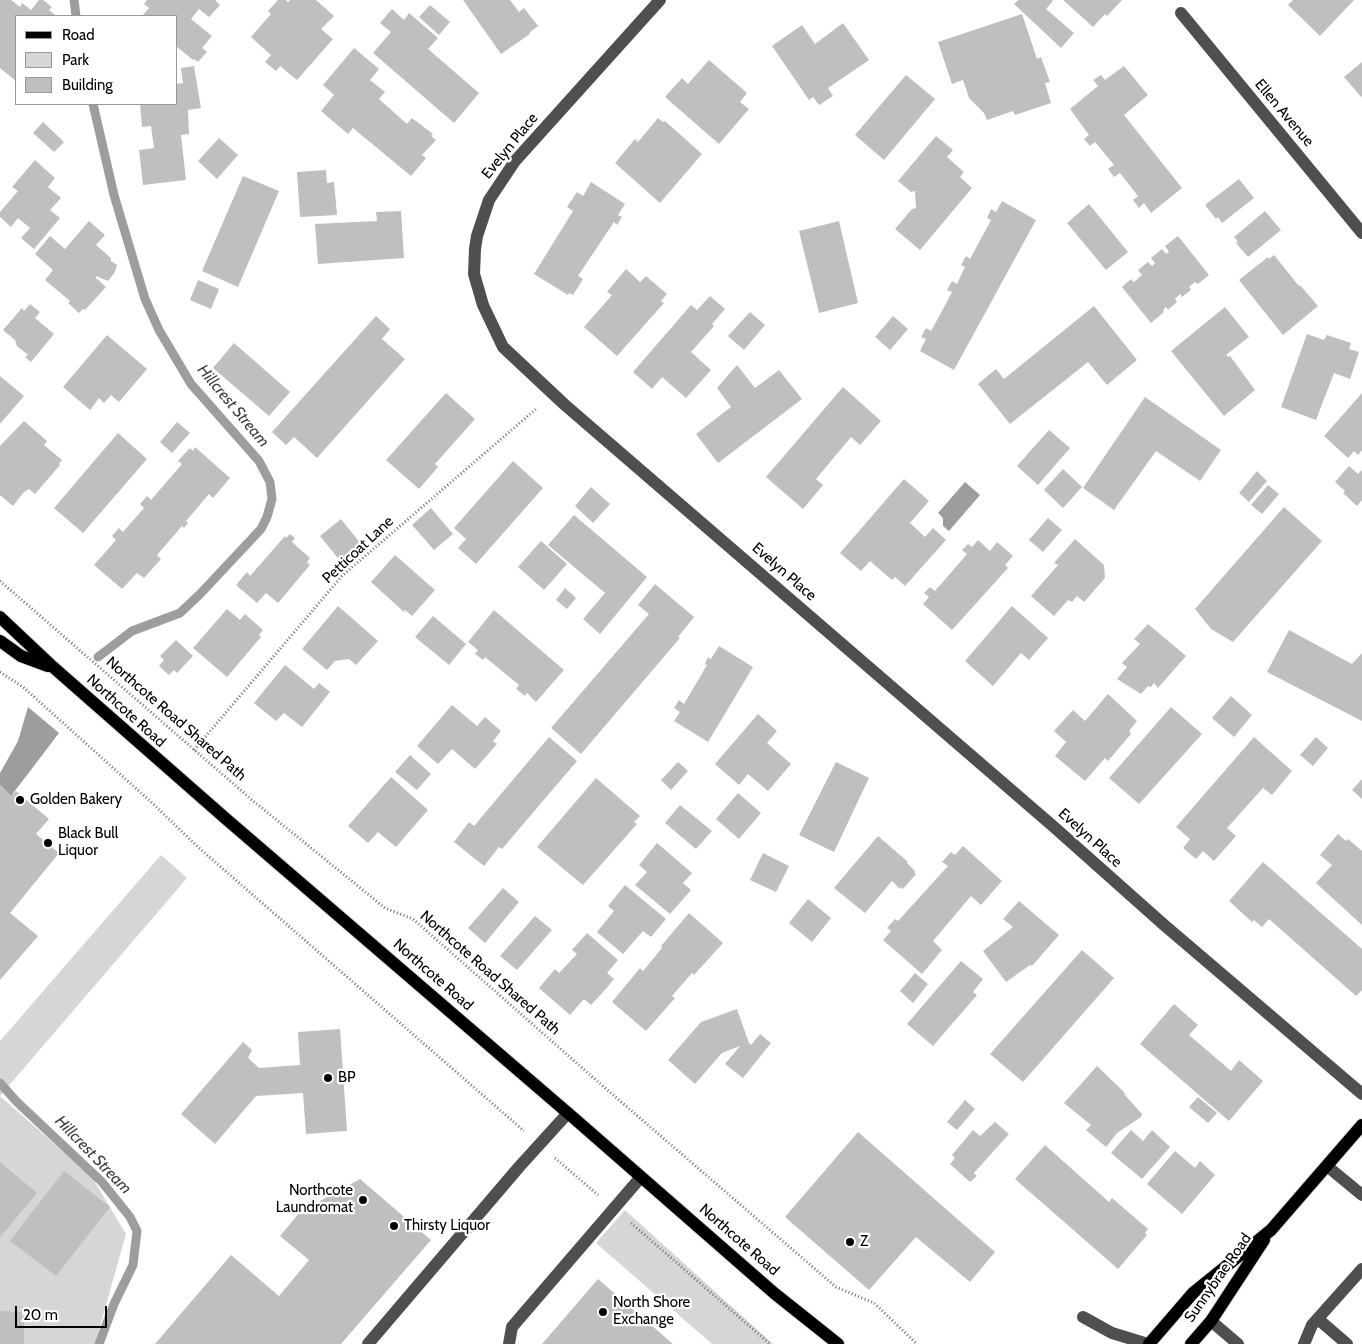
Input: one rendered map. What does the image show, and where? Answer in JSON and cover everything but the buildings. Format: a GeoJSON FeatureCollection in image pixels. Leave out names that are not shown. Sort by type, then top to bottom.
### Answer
{"type":"FeatureCollection","features":[{"type":"Feature","properties":{"kind":"main road"},"geometry":{"type":"LineString","coordinates":[[0,617],[53,667]]}},
{"type":"Feature","properties":{"kind":"main road","name":"Northcote Road"},"geometry":{"type":"LineString","coordinates":[[0,641],[21,656],[53,667],[224,818],[568,1113],[774,1293],[838,1344]]}},
{"type":"Feature","properties":{"kind":"main road","name":"Sunnybrae Road"},"geometry":{"type":"LineString","coordinates":[[1191,1344],[1211,1320],[1271,1230],[1362,1125]]}},
{"type":"Feature","properties":{"kind":"main road","name":"Sunnybrae Road"},"geometry":{"type":"LineString","coordinates":[[1148,1344],[1193,1293],[1271,1230]]}},
{"type":"Feature","properties":{"kind":"street","name":"Evelyn Place"},"geometry":{"type":"LineString","coordinates":[[660,0],[514,161],[489,200],[477,236],[474,274],[483,305],[503,347],[578,416],[1054,827],[1163,924],[1362,1094]]}},
{"type":"Feature","properties":{"kind":"street","name":"Ellen Avenue"},"geometry":{"type":"LineString","coordinates":[[1181,13],[1362,233]]}},
{"type":"Feature","properties":{"kind":"street"},"geometry":{"type":"LineString","coordinates":[[368,1344],[568,1113]]}},
{"type":"Feature","properties":{"kind":"street"},"geometry":{"type":"LineString","coordinates":[[1328,1166],[1362,1195]]}},
{"type":"Feature","properties":{"kind":"street"},"geometry":{"type":"LineString","coordinates":[[498,1344],[641,1177]]}},
{"type":"Feature","properties":{"kind":"street"},"geometry":{"type":"LineString","coordinates":[[1304,1344],[1312,1325],[1362,1269]]}},
{"type":"Feature","properties":{"kind":"street"},"geometry":{"type":"LineString","coordinates":[[1083,1317],[1112,1333],[1148,1344]]}},
{"type":"Feature","properties":{"kind":"street"},"geometry":{"type":"LineString","coordinates":[[1318,1319],[1347,1344]]}},
{"type":"Feature","properties":{"kind":"street"},"geometry":{"type":"LineString","coordinates":[[1211,1320],[1238,1344]]}},
{"type":"Feature","properties":{"kind":"street"},"geometry":{"type":"LineString","coordinates":[[509,1344],[512,1327]]}},
{"type":"Feature","properties":{"kind":"path","name":"Petticoat Lane"},"geometry":{"type":"LineString","coordinates":[[194,750],[342,576],[536,408]]}},
{"type":"Feature","properties":{"kind":"path","name":"Northcote Road Shared Path"},"geometry":{"type":"LineString","coordinates":[[0,581],[194,750],[385,908],[413,919],[836,1287],[874,1304],[918,1344]]}},
{"type":"Feature","properties":{"kind":"path"},"geometry":{"type":"LineString","coordinates":[[0,672],[11,681],[23,687],[150,801],[199,848],[770,1344]]}},
{"type":"Feature","properties":{"kind":"green space"},"geometry":{"type":"Polygon","coordinates":[[[161,855],[187,878],[0,1096],[0,1041],[161,855]]]}},
{"type":"Feature","properties":{"kind":"green space"},"geometry":{"type":"Polygon","coordinates":[[[0,1096],[92,1177],[126,1234],[95,1344],[0,1344],[0,1096]]]}},
{"type":"Feature","properties":{"kind":"green space"},"geometry":{"type":"Polygon","coordinates":[[[625,1210],[773,1344],[712,1344],[596,1243],[625,1210]]]}},
{"type":"Feature","properties":{"kind":"shaded area"},"geometry":{"type":"Polygon","coordinates":[[[965,482],[980,495],[949,531],[943,526],[943,518],[938,513],[965,482]]]}},
{"type":"Feature","properties":{"kind":"shaded area"},"geometry":{"type":"Polygon","coordinates":[[[28,707],[59,733],[11,796],[0,785],[0,773],[18,741],[28,707]]]}},
{"type":"Feature","properties":{"kind":"waterway","name":"Hillcrest Stream"},"geometry":{"type":"LineString","coordinates":[[74,0],[76,15]]}},
{"type":"Feature","properties":{"kind":"waterway","name":"Hillcrest Stream"},"geometry":{"type":"LineString","coordinates":[[93,105],[114,195],[145,299],[159,330],[191,384],[259,461],[270,482],[272,499],[267,517],[261,529],[180,613],[132,631],[98,657]]}},
{"type":"Feature","properties":{"kind":"waterway","name":"Hillcrest Stream"},"geometry":{"type":"LineString","coordinates":[[0,1083],[17,1102],[102,1182],[130,1217],[137,1231],[133,1265],[114,1304],[99,1344]]}},
{"type":"Feature","properties":{"kind":"place","name":"Golden Bakery"},"geometry":{"type":"Point","coordinates":[20,800]}},
{"type":"Feature","properties":{"kind":"place","name":"Black Bull Liquor"},"geometry":{"type":"Point","coordinates":[48,843]}},
{"type":"Feature","properties":{"kind":"place","name":"BP"},"geometry":{"type":"Point","coordinates":[328,1078]}},
{"type":"Feature","properties":{"kind":"place","name":"Northcote Laundromat"},"geometry":{"type":"Point","coordinates":[363,1200]}},
{"type":"Feature","properties":{"kind":"place","name":"Thirsty Liquor"},"geometry":{"type":"Point","coordinates":[394,1226]}},
{"type":"Feature","properties":{"kind":"place","name":"Z"},"geometry":{"type":"Point","coordinates":[850,1242]}},
{"type":"Feature","properties":{"kind":"place","name":"North Shore Exchange"},"geometry":{"type":"Point","coordinates":[603,1312]}}]}
